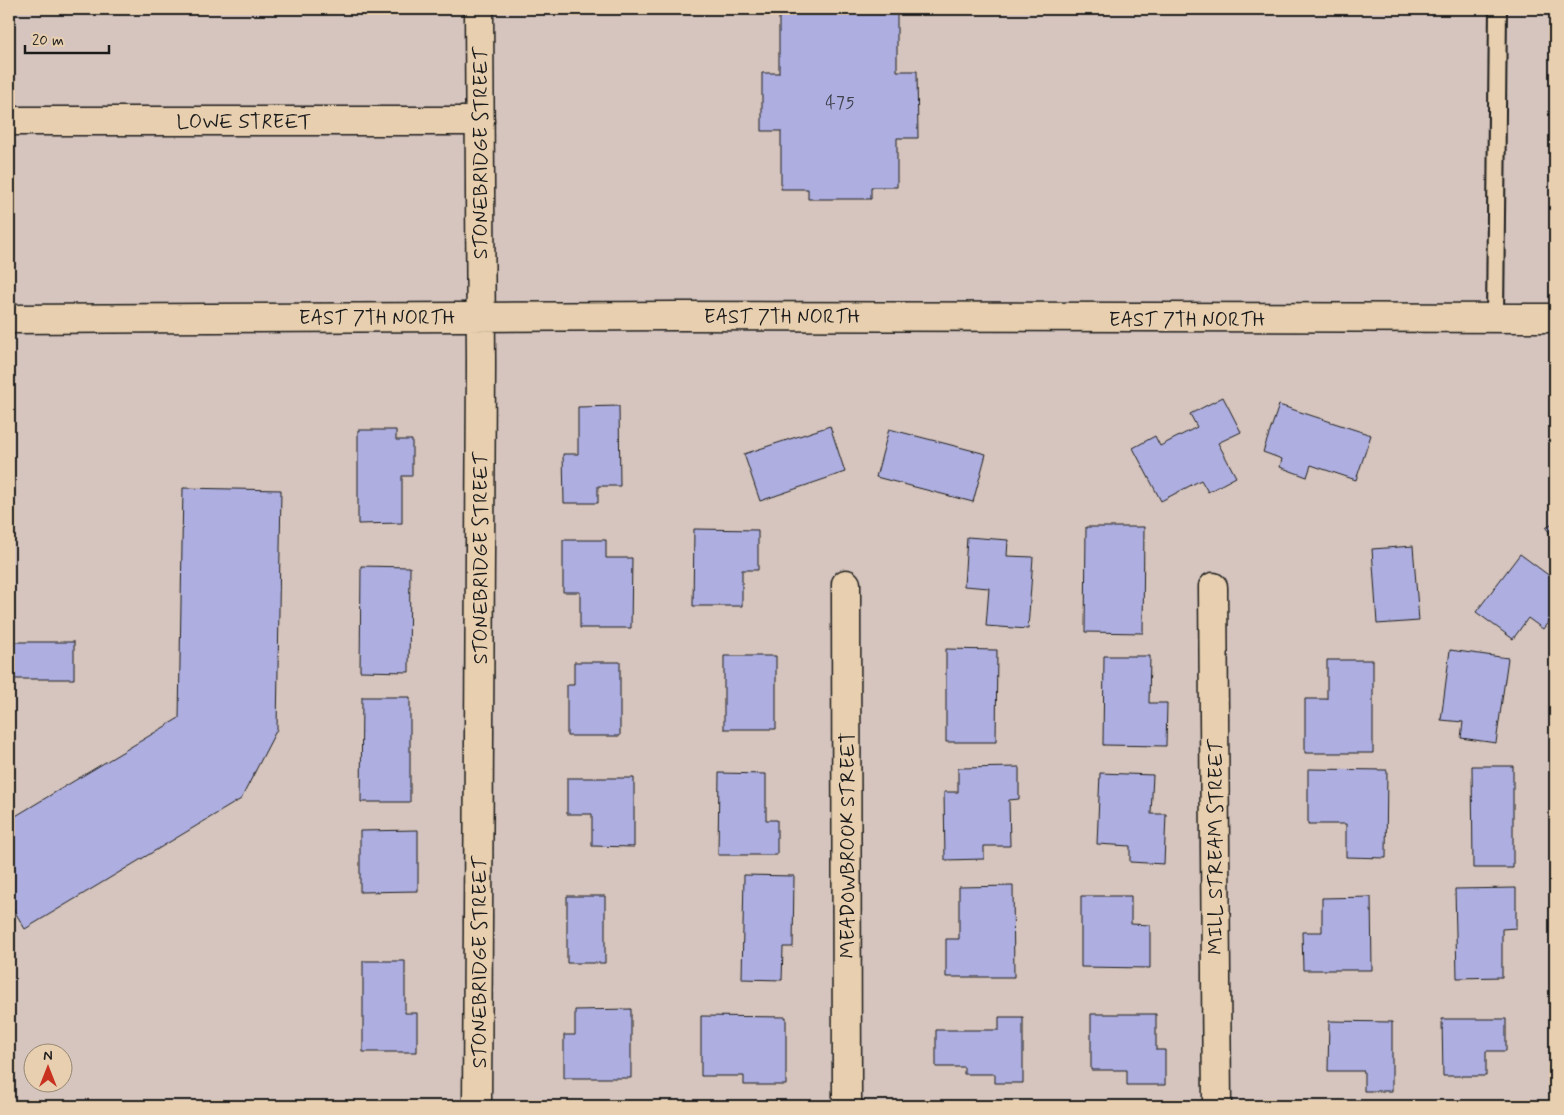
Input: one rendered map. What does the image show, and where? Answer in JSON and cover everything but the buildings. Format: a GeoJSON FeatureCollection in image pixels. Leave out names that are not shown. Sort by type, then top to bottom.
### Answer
{"type":"FeatureCollection","features":[{"type":"Feature","properties":{"kind":"street","name":"STONEBRIDGE STREET"},"geometry":{"type":"LineString","coordinates":[[477,1106],[481,317],[479,9]]}},
{"type":"Feature","properties":{"kind":"street","name":"LOWE STREET"},"geometry":{"type":"LineString","coordinates":[[9,121],[480,121]]}},
{"type":"Feature","properties":{"kind":"street","name":"EAST 7TH NORTH"},"geometry":{"type":"LineString","coordinates":[[9,319],[481,317],[1555,318]]}},
{"type":"Feature","properties":{"kind":"street","name":"MEADOWBROOK STREET"},"geometry":{"type":"LineString","coordinates":[[846,584],[847,1106]]}},
{"type":"Feature","properties":{"kind":"street","name":"MILL STREAM STREET"},"geometry":{"type":"LineString","coordinates":[[1213,587],[1217,1106]]}},
{"type":"Feature","properties":{"kind":"lane"},"geometry":{"type":"LineString","coordinates":[[1496,319],[1498,9]]}}]}
